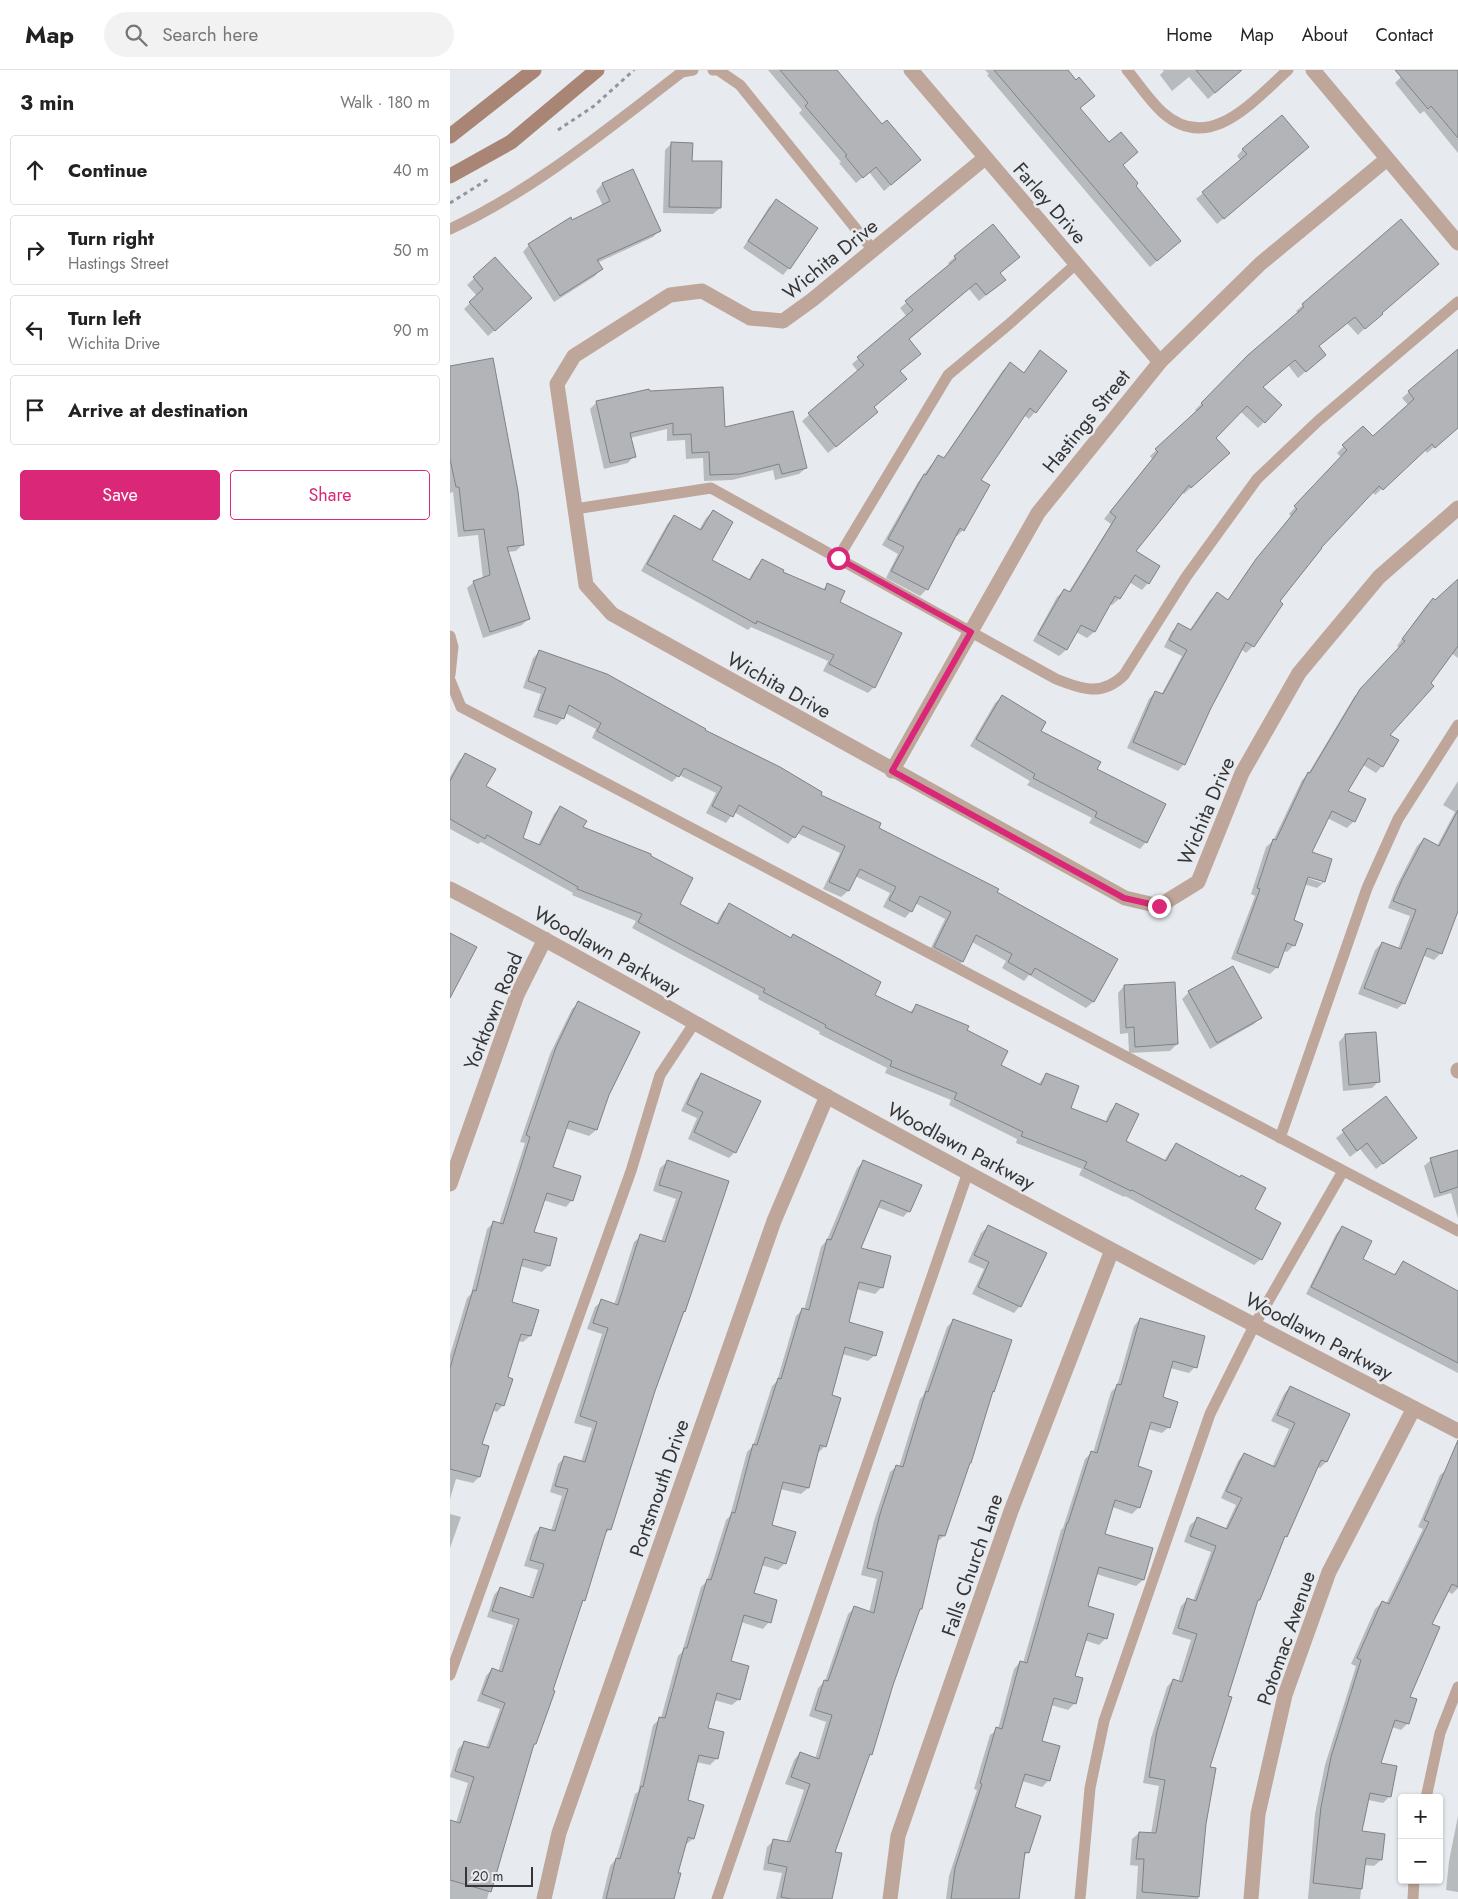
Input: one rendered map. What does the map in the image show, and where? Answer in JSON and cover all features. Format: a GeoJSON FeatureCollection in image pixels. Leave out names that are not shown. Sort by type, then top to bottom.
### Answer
{"type":"FeatureCollection","features":[{"type":"Feature","properties":{"kind":"main road"},"geometry":{"type":"LineString","coordinates":[[450,136],[534,70]]}},
{"type":"Feature","properties":{"kind":"main road"},"geometry":{"type":"LineString","coordinates":[[450,176],[511,142],[597,70]]}},
{"type":"Feature","properties":{"kind":"street","name":"Farley Drive"},"geometry":{"type":"LineString","coordinates":[[911,70],[1160,362]]}},
{"type":"Feature","properties":{"kind":"street"},"geometry":{"type":"LineString","coordinates":[[1313,70],[1458,244]]}},
{"type":"Feature","properties":{"kind":"street","name":"Wichita Drive"},"geometry":{"type":"LineString","coordinates":[[985,158],[812,300],[783,321],[750,318],[702,291],[670,295],[574,356],[557,384],[586,585],[612,614],[1124,898],[1159,906],[1198,882],[1242,773],[1299,673],[1379,577],[1458,508]]}},
{"type":"Feature","properties":{"kind":"street","name":"Hastings Street"},"geometry":{"type":"LineString","coordinates":[[892,771],[1038,513],[1160,362],[1260,264],[1387,159]]}},
{"type":"Feature","properties":{"kind":"street","name":"Woodlawn Parkway"},"geometry":{"type":"LineString","coordinates":[[450,889],[545,939],[827,1096],[1112,1250],[1458,1431]]}},
{"type":"Feature","properties":{"kind":"street","name":"Yorktown Road"},"geometry":{"type":"LineString","coordinates":[[450,1184],[518,995],[545,939]]}},
{"type":"Feature","properties":{"kind":"street","name":"Portsmouth Drive"},"geometry":{"type":"LineString","coordinates":[[544,1899],[559,1832],[764,1249],[827,1096]]}},
{"type":"Feature","properties":{"kind":"street","name":"Falls Church Lane"},"geometry":{"type":"LineString","coordinates":[[890,1899],[898,1836],[1011,1511],[1112,1250]]}},
{"type":"Feature","properties":{"kind":"street","name":"Potomac Avenue"},"geometry":{"type":"LineString","coordinates":[[1251,1899],[1258,1814],[1285,1695],[1329,1572],[1414,1408]]}},
{"type":"Feature","properties":{"kind":"lane"},"geometry":{"type":"LineString","coordinates":[[450,229],[481,215],[579,151],[682,72],[693,70]]}},
{"type":"Feature","properties":{"kind":"lane"},"geometry":{"type":"LineString","coordinates":[[713,70],[718,70],[740,85],[873,250]]}},
{"type":"Feature","properties":{"kind":"lane"},"geometry":{"type":"LineString","coordinates":[[1128,70],[1161,112],[1181,125],[1199,127],[1218,126],[1238,115],[1288,70]]}},
{"type":"Feature","properties":{"kind":"lane"},"geometry":{"type":"LineString","coordinates":[[838,558],[948,375],[1008,325],[1076,264]]}},
{"type":"Feature","properties":{"kind":"lane"},"geometry":{"type":"LineString","coordinates":[[575,509],[711,488],[1056,679],[1078,688],[1099,689],[1115,683],[1124,674],[1186,576],[1257,479],[1318,421],[1458,302]]}},
{"type":"Feature","properties":{"kind":"lane"},"geometry":{"type":"LineString","coordinates":[[450,636],[453,647],[450,675]]}},
{"type":"Feature","properties":{"kind":"lane"},"geometry":{"type":"LineString","coordinates":[[450,680],[461,707],[1458,1231]]}},
{"type":"Feature","properties":{"kind":"lane"},"geometry":{"type":"LineString","coordinates":[[1280,1138],[1371,880],[1398,819],[1458,725]]}},
{"type":"Feature","properties":{"kind":"lane"},"geometry":{"type":"LineString","coordinates":[[450,1675],[631,1171],[660,1076],[695,1022]]}},
{"type":"Feature","properties":{"kind":"lane"},"geometry":{"type":"LineString","coordinates":[[1080,1899],[1090,1788],[1104,1720],[1210,1414],[1255,1324],[1343,1171]]}},
{"type":"Feature","properties":{"kind":"lane"},"geometry":{"type":"LineString","coordinates":[[717,1899],[968,1172]]}},
{"type":"Feature","properties":{"kind":"lane"},"geometry":{"type":"LineString","coordinates":[[1427,1794],[1440,1733],[1458,1688]]}},
{"type":"Feature","properties":{"kind":"lane"},"geometry":{"type":"LineString","coordinates":[[1413,1899],[1414,1884]]}},
{"type":"Feature","properties":{"kind":"building"},"geometry":{"type":"Polygon","coordinates":[[[780,70],[837,70],[882,124],[887,120],[921,160],[891,185],[876,167],[863,178],[845,156],[847,155],[805,106],[808,103],[780,70]]]}},
{"type":"Feature","properties":{"kind":"building"},"geometry":{"type":"Polygon","coordinates":[[[994,70],[1068,70],[1076,80],[1079,77],[1095,96],[1080,108],[1109,142],[1121,132],[1138,152],[1123,165],[1138,183],[1136,186],[1181,241],[1157,261],[994,70]]]}},
{"type":"Feature","properties":{"kind":"building"},"geometry":{"type":"Polygon","coordinates":[[[1196,70],[1242,70],[1215,93],[1196,70]]]}},
{"type":"Feature","properties":{"kind":"building"},"geometry":{"type":"Polygon","coordinates":[[[1395,70],[1458,70],[1458,138],[1431,106],[1428,109],[1395,70]]]}},
{"type":"Feature","properties":{"kind":"building"},"geometry":{"type":"Polygon","coordinates":[[[1282,115],[1309,147],[1224,219],[1202,192],[1247,154],[1242,149],[1282,115]]]}},
{"type":"Feature","properties":{"kind":"building"},"geometry":{"type":"Polygon","coordinates":[[[671,142],[693,143],[692,161],[722,161],[721,208],[669,207],[671,142]]]}},
{"type":"Feature","properties":{"kind":"building"},"geometry":{"type":"Polygon","coordinates":[[[633,169],[661,231],[597,260],[603,269],[560,296],[528,244],[571,217],[572,220],[610,201],[602,183],[633,169]]]}},
{"type":"Feature","properties":{"kind":"building"},"geometry":{"type":"Polygon","coordinates":[[[776,199],[818,228],[790,269],[748,241],[776,199]]]}},
{"type":"Feature","properties":{"kind":"building"},"geometry":{"type":"Polygon","coordinates":[[[1401,219],[1439,264],[1365,329],[1355,317],[1319,346],[1326,355],[1306,372],[1295,360],[1263,387],[1282,405],[1265,423],[1247,406],[1216,438],[1230,453],[1191,488],[1189,485],[1136,551],[1160,566],[1149,584],[1135,575],[1120,599],[1115,596],[1095,632],[1081,625],[1067,650],[1038,634],[1064,589],[1070,592],[1116,517],[1110,512],[1158,452],[1155,449],[1203,405],[1201,403],[1248,355],[1304,307],[1302,304],[1401,219]]]}},
{"type":"Feature","properties":{"kind":"building"},"geometry":{"type":"Polygon","coordinates":[[[993,224],[1020,257],[1000,273],[1006,280],[986,295],[976,283],[909,339],[921,354],[900,371],[907,379],[874,407],[878,412],[836,447],[808,413],[864,365],[857,357],[913,310],[905,301],[956,259],[954,256],[993,224]]]}},
{"type":"Feature","properties":{"kind":"building"},"geometry":{"type":"Polygon","coordinates":[[[495,257],[532,298],[495,331],[469,302],[483,289],[473,277],[495,257]]]}},
{"type":"Feature","properties":{"kind":"building"},"geometry":{"type":"Polygon","coordinates":[[[1458,349],[1458,428],[1435,448],[1432,444],[1383,490],[1379,486],[1321,548],[1280,601],[1283,604],[1254,647],[1246,642],[1211,708],[1185,765],[1133,742],[1155,691],[1163,694],[1187,650],[1169,640],[1178,623],[1191,630],[1217,592],[1228,600],[1256,559],[1297,509],[1294,506],[1347,450],[1342,445],[1363,426],[1373,436],[1414,399],[1408,391],[1458,349]]]}},
{"type":"Feature","properties":{"kind":"building"},"geometry":{"type":"Polygon","coordinates":[[[1040,350],[1067,371],[1036,413],[1030,408],[981,480],[990,485],[964,531],[960,528],[928,590],[891,571],[904,547],[888,539],[924,474],[926,475],[938,455],[944,458],[1010,362],[1024,373],[1040,350]]]}},
{"type":"Feature","properties":{"kind":"building"},"geometry":{"type":"Polygon","coordinates":[[[493,358],[518,491],[524,545],[507,547],[530,619],[490,632],[473,581],[490,575],[484,529],[464,531],[459,487],[456,487],[450,459],[450,366],[493,358]]]}},
{"type":"Feature","properties":{"kind":"building"},"geometry":{"type":"Polygon","coordinates":[[[723,387],[725,427],[793,411],[807,468],[782,474],[779,464],[740,474],[710,475],[709,452],[692,453],[691,434],[673,435],[673,423],[630,433],[636,457],[610,463],[596,401],[649,389],[650,391],[723,387]]]}},
{"type":"Feature","properties":{"kind":"building"},"geometry":{"type":"Polygon","coordinates":[[[713,510],[733,522],[712,560],[750,580],[762,559],[784,570],[783,572],[825,590],[827,583],[845,591],[840,602],[902,633],[875,688],[829,664],[834,655],[757,621],[756,624],[647,564],[674,515],[701,530],[713,510]]]}},
{"type":"Feature","properties":{"kind":"building"},"geometry":{"type":"Polygon","coordinates":[[[1458,579],[1458,646],[1431,683],[1434,686],[1390,735],[1399,740],[1383,767],[1368,758],[1348,791],[1366,799],[1355,822],[1332,811],[1312,852],[1332,859],[1325,882],[1308,877],[1294,920],[1303,924],[1295,946],[1287,943],[1278,968],[1237,953],[1260,889],[1257,888],[1273,839],[1276,840],[1308,772],[1310,773],[1360,689],[1405,641],[1402,639],[1433,598],[1435,600],[1458,579]]]}},
{"type":"Feature","properties":{"kind":"building"},"geometry":{"type":"Polygon","coordinates":[[[539,650],[607,674],[705,730],[780,767],[822,792],[821,795],[881,823],[879,828],[999,889],[997,892],[1118,959],[1094,1002],[1035,968],[1031,975],[1008,962],[1012,954],[976,935],[963,962],[934,947],[951,912],[920,896],[912,912],[889,900],[896,887],[860,869],[849,891],[829,882],[845,846],[803,826],[795,838],[739,805],[733,817],[712,806],[722,787],[684,768],[679,777],[597,731],[601,723],[569,705],[564,719],[538,710],[546,688],[528,681],[539,650]]]}},
{"type":"Feature","properties":{"kind":"building"},"geometry":{"type":"Polygon","coordinates":[[[1002,695],[1046,722],[1041,731],[1101,762],[1097,769],[1166,804],[1147,843],[1095,817],[1097,812],[1033,778],[1035,774],[976,739],[1002,695]]]}},
{"type":"Feature","properties":{"kind":"building"},"geometry":{"type":"Polygon","coordinates":[[[465,753],[496,769],[486,786],[532,812],[523,838],[540,845],[560,806],[587,821],[583,827],[651,854],[651,856],[693,878],[680,904],[718,924],[729,903],[791,938],[793,934],[881,982],[875,995],[912,1013],[916,1004],[969,1026],[967,1030],[1008,1051],[1001,1065],[1041,1085],[1046,1073],[1079,1086],[1071,1108],[1107,1122],[1116,1103],[1139,1114],[1126,1141],[1166,1161],[1176,1143],[1240,1177],[1241,1175],[1266,1188],[1255,1209],[1281,1223],[1262,1260],[1132,1190],[1084,1168],[1087,1162],[1021,1136],[1023,1132],[954,1099],[957,1093],[890,1066],[892,1061],[825,1027],[826,1025],[763,992],[765,989],[638,922],[642,914],[577,889],[578,887],[487,835],[485,839],[450,819],[450,781],[465,753]]]}},
{"type":"Feature","properties":{"kind":"building"},"geometry":{"type":"Polygon","coordinates":[[[1458,810],[1458,911],[1442,954],[1427,948],[1405,1004],[1364,988],[1382,942],[1401,949],[1416,910],[1393,901],[1424,838],[1439,846],[1458,810]]]}},
{"type":"Feature","properties":{"kind":"building"},"geometry":{"type":"Polygon","coordinates":[[[450,933],[477,947],[450,998],[450,933]]]}},
{"type":"Feature","properties":{"kind":"building"},"geometry":{"type":"Polygon","coordinates":[[[1233,966],[1262,1018],[1217,1043],[1188,991],[1233,966]]]}},
{"type":"Feature","properties":{"kind":"building"},"geometry":{"type":"Polygon","coordinates":[[[1175,982],[1178,1044],[1135,1047],[1134,1027],[1126,1028],[1124,985],[1175,982]]]}},
{"type":"Feature","properties":{"kind":"building"},"geometry":{"type":"Polygon","coordinates":[[[578,1001],[640,1032],[609,1095],[597,1130],[569,1121],[553,1167],[581,1176],[573,1201],[547,1193],[534,1232],[557,1238],[550,1266],[523,1259],[512,1302],[539,1310],[531,1336],[521,1334],[508,1377],[513,1379],[504,1406],[496,1403],[482,1444],[489,1446],[480,1477],[450,1469],[450,1368],[473,1290],[476,1291],[493,1221],[503,1224],[530,1137],[526,1135],[556,1047],[578,1001]]]}},
{"type":"Feature","properties":{"kind":"building"},"geometry":{"type":"Polygon","coordinates":[[[1376,1032],[1380,1082],[1349,1085],[1345,1034],[1376,1032]]]}},
{"type":"Feature","properties":{"kind":"building"},"geometry":{"type":"Polygon","coordinates":[[[701,1073],[761,1101],[736,1153],[694,1132],[703,1112],[687,1104],[701,1073]]]}},
{"type":"Feature","properties":{"kind":"building"},"geometry":{"type":"Polygon","coordinates":[[[1386,1096],[1417,1138],[1383,1164],[1367,1143],[1357,1151],[1342,1130],[1386,1096]]]}},
{"type":"Feature","properties":{"kind":"building"},"geometry":{"type":"Polygon","coordinates":[[[1458,1150],[1458,1187],[1440,1193],[1430,1158],[1458,1150]]]}},
{"type":"Feature","properties":{"kind":"building"},"geometry":{"type":"Polygon","coordinates":[[[667,1160],[729,1181],[685,1312],[655,1391],[611,1530],[607,1529],[585,1601],[583,1600],[553,1690],[555,1691],[536,1744],[534,1744],[491,1892],[450,1880],[450,1820],[460,1823],[474,1777],[455,1771],[464,1741],[489,1748],[505,1703],[482,1694],[492,1668],[502,1672],[519,1619],[492,1611],[500,1587],[533,1598],[544,1564],[530,1560],[540,1527],[555,1531],[568,1489],[555,1486],[564,1456],[585,1462],[597,1422],[580,1416],[608,1328],[593,1323],[601,1299],[618,1305],[640,1234],[665,1242],[682,1192],[659,1185],[667,1160]]]}},
{"type":"Feature","properties":{"kind":"building"},"geometry":{"type":"Polygon","coordinates":[[[863,1160],[922,1185],[910,1212],[881,1200],[861,1248],[891,1256],[883,1288],[859,1282],[849,1322],[883,1332],[876,1356],[845,1347],[832,1395],[841,1398],[826,1447],[820,1445],[809,1488],[783,1482],[772,1525],[796,1532],[786,1564],[765,1557],[754,1593],[777,1600],[771,1623],[744,1615],[731,1661],[749,1666],[740,1700],[717,1693],[708,1728],[724,1732],[718,1759],[699,1755],[688,1800],[704,1805],[694,1839],[688,1837],[678,1873],[681,1873],[674,1899],[606,1899],[616,1858],[620,1859],[641,1786],[643,1787],[659,1717],[665,1718],[684,1648],[687,1648],[707,1579],[711,1580],[732,1512],[735,1513],[753,1444],[757,1445],[778,1378],[781,1379],[802,1308],[809,1310],[827,1239],[831,1240],[863,1160]]]}},
{"type":"Feature","properties":{"kind":"building"},"geometry":{"type":"Polygon","coordinates":[[[988,1225],[1047,1253],[1021,1307],[978,1287],[989,1262],[974,1255],[988,1225]]]}},
{"type":"Feature","properties":{"kind":"building"},"geometry":{"type":"Polygon","coordinates":[[[1342,1226],[1372,1241],[1363,1259],[1395,1275],[1403,1261],[1458,1291],[1458,1363],[1311,1287],[1342,1226]]]}},
{"type":"Feature","properties":{"kind":"building"},"geometry":{"type":"Polygon","coordinates":[[[1140,1318],[1205,1336],[1197,1368],[1173,1361],[1163,1397],[1178,1402],[1170,1428],[1151,1422],[1138,1466],[1152,1471],[1140,1508],[1115,1500],[1105,1534],[1153,1548],[1144,1580],[1099,1567],[1088,1606],[1114,1614],[1107,1639],[1088,1633],[1075,1676],[1083,1678],[1076,1704],[1054,1698],[1042,1741],[1060,1746],[1050,1781],[1025,1774],[1015,1807],[1041,1816],[1029,1853],[1025,1852],[1019,1899],[951,1899],[955,1868],[982,1784],[980,1783],[996,1727],[1002,1729],[1020,1661],[1027,1663],[1067,1523],[1091,1451],[1097,1453],[1117,1384],[1121,1385],[1140,1318]]]}},
{"type":"Feature","properties":{"kind":"building"},"geometry":{"type":"Polygon","coordinates":[[[953,1319],[1012,1340],[945,1536],[939,1535],[922,1609],[920,1609],[893,1685],[872,1755],[870,1754],[835,1852],[842,1853],[832,1899],[791,1899],[781,1897],[787,1867],[768,1863],[773,1839],[790,1842],[810,1784],[791,1777],[800,1752],[819,1759],[832,1715],[815,1710],[824,1680],[828,1681],[854,1606],[874,1613],[883,1572],[867,1568],[880,1514],[896,1465],[903,1467],[926,1391],[928,1392],[953,1319]]]}},
{"type":"Feature","properties":{"kind":"building"},"geometry":{"type":"Polygon","coordinates":[[[1290,1386],[1350,1414],[1327,1462],[1321,1460],[1287,1537],[1285,1536],[1260,1600],[1258,1600],[1228,1696],[1232,1697],[1210,1767],[1216,1768],[1206,1824],[1199,1897],[1142,1892],[1144,1859],[1136,1859],[1139,1832],[1156,1833],[1165,1780],[1149,1777],[1157,1731],[1173,1679],[1182,1682],[1197,1634],[1178,1628],[1187,1598],[1196,1601],[1216,1546],[1190,1536],[1197,1517],[1227,1529],[1242,1498],[1226,1491],[1244,1453],[1275,1467],[1295,1423],[1277,1415],[1290,1386]]]}},
{"type":"Feature","properties":{"kind":"building"},"geometry":{"type":"Polygon","coordinates":[[[1458,1440],[1458,1587],[1452,1584],[1432,1624],[1440,1627],[1410,1697],[1417,1699],[1409,1724],[1395,1720],[1381,1763],[1397,1766],[1391,1797],[1370,1793],[1362,1831],[1385,1834],[1382,1860],[1366,1858],[1362,1889],[1313,1883],[1321,1807],[1331,1757],[1361,1660],[1357,1658],[1382,1601],[1389,1604],[1429,1522],[1424,1520],[1458,1440]]]}},
{"type":"Feature","properties":{"kind":"route"},"geometry":{"type":"LineString","coordinates":[[838,558],[971,632],[892,771],[1124,898],[1159,906]]}}]}
